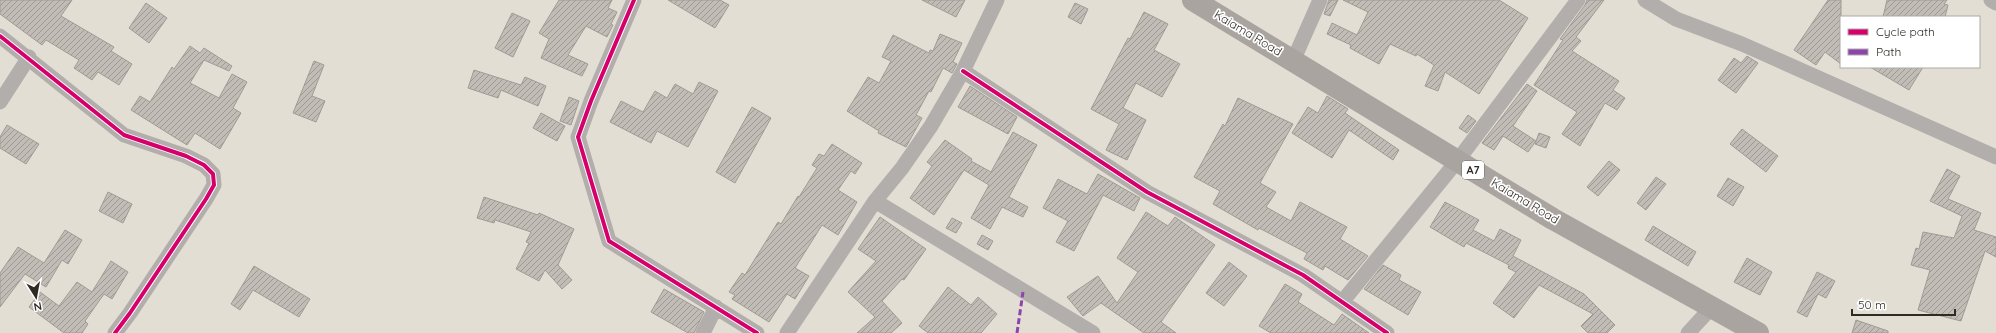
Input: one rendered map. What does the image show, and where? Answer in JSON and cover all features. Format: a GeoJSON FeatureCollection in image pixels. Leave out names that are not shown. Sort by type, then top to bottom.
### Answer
{"type":"FeatureCollection","features":[{"type":"Feature","properties":{"kind":"highway","name":"Kaiama Road"},"geometry":{"type":"LineString","coordinates":[[1193,0],[1553,219],[1758,333]]}},
{"type":"Feature","properties":{"kind":"street"},"geometry":{"type":"LineString","coordinates":[[634,0],[591,101],[578,137],[609,241],[757,333]]}},
{"type":"Feature","properties":{"kind":"street"},"geometry":{"type":"LineString","coordinates":[[787,333],[875,201],[902,168],[931,126],[963,71],[997,0]]}},
{"type":"Feature","properties":{"kind":"street"},"geometry":{"type":"LineString","coordinates":[[1293,61],[1320,0]]}},
{"type":"Feature","properties":{"kind":"street"},"geometry":{"type":"LineString","coordinates":[[1342,302],[1458,160],[1578,0]]}},
{"type":"Feature","properties":{"kind":"street"},"geometry":{"type":"LineString","coordinates":[[1645,0],[1676,19],[1742,44],[1996,157]]}},
{"type":"Feature","properties":{"kind":"street"},"geometry":{"type":"LineString","coordinates":[[1991,0],[1996,2]]}},
{"type":"Feature","properties":{"kind":"street"},"geometry":{"type":"LineString","coordinates":[[0,36],[29,57],[124,135],[186,156],[204,166],[213,174],[214,185],[206,199],[115,333]]}},
{"type":"Feature","properties":{"kind":"street"},"geometry":{"type":"LineString","coordinates":[[0,102],[29,57]]}},
{"type":"Feature","properties":{"kind":"street"},"geometry":{"type":"LineString","coordinates":[[963,71],[1147,192],[1303,275],[1387,333]]}},
{"type":"Feature","properties":{"kind":"street"},"geometry":{"type":"LineString","coordinates":[[875,201],[1093,333]]}},
{"type":"Feature","properties":{"kind":"street"},"geometry":{"type":"LineString","coordinates":[[703,333],[716,307]]}},
{"type":"Feature","properties":{"kind":"street"},"geometry":{"type":"LineString","coordinates":[[1688,333],[1711,308]]}},
{"type":"Feature","properties":{"kind":"building"},"geometry":{"type":"Polygon","coordinates":[[[0,0],[72,0],[61,16],[114,47],[111,51],[132,64],[119,85],[98,72],[92,80],[74,68],[79,60],[46,40],[42,45],[0,14],[0,0]]]}},
{"type":"Feature","properties":{"kind":"building"},"geometry":{"type":"Polygon","coordinates":[[[559,0],[612,0],[608,8],[617,12],[607,37],[586,26],[568,55],[588,64],[582,76],[541,58],[549,39],[539,33],[559,0]]]}},
{"type":"Feature","properties":{"kind":"building"},"geometry":{"type":"Polygon","coordinates":[[[668,0],[720,0],[729,5],[715,28],[668,0]]]}},
{"type":"Feature","properties":{"kind":"building"},"geometry":{"type":"Polygon","coordinates":[[[922,0],[965,0],[956,17],[922,0]]]}},
{"type":"Feature","properties":{"kind":"building"},"geometry":{"type":"Polygon","coordinates":[[[1329,0],[1338,0],[1330,16],[1324,14],[1329,0]]]}},
{"type":"Feature","properties":{"kind":"building"},"geometry":{"type":"Polygon","coordinates":[[[1343,0],[1499,0],[1528,18],[1479,94],[1445,72],[1438,91],[1425,86],[1434,65],[1417,54],[1416,56],[1390,44],[1379,64],[1350,48],[1351,45],[1327,34],[1332,23],[1357,35],[1368,12],[1343,0]]]}},
{"type":"Feature","properties":{"kind":"building"},"geometry":{"type":"Polygon","coordinates":[[[1587,0],[1604,0],[1576,37],[1581,41],[1572,51],[1619,81],[1613,90],[1625,98],[1617,110],[1605,103],[1580,146],[1562,134],[1577,112],[1534,85],[1563,40],[1560,39],[1585,5],[1587,0]]]}},
{"type":"Feature","properties":{"kind":"building"},"geometry":{"type":"Polygon","coordinates":[[[1828,0],[1841,0],[1840,63],[1825,52],[1816,65],[1794,50],[1828,0]]]}},
{"type":"Feature","properties":{"kind":"building"},"geometry":{"type":"Polygon","coordinates":[[[1887,0],[1947,0],[1944,4],[1948,5],[1945,16],[1883,16],[1887,0]]]}},
{"type":"Feature","properties":{"kind":"building"},"geometry":{"type":"Polygon","coordinates":[[[146,3],[167,18],[149,43],[129,28],[146,3]]]}},
{"type":"Feature","properties":{"kind":"building"},"geometry":{"type":"Polygon","coordinates":[[[1075,3],[1088,9],[1081,24],[1068,17],[1075,3]]]}},
{"type":"Feature","properties":{"kind":"building"},"geometry":{"type":"Polygon","coordinates":[[[1144,12],[1168,24],[1154,50],[1180,64],[1162,97],[1136,83],[1123,108],[1146,120],[1127,160],[1106,150],[1119,124],[1091,109],[1128,38],[1130,39],[1144,12]]]}},
{"type":"Feature","properties":{"kind":"building"},"geometry":{"type":"Polygon","coordinates":[[[512,13],[530,21],[513,57],[495,48],[512,13]]]}},
{"type":"Feature","properties":{"kind":"building"},"geometry":{"type":"Polygon","coordinates":[[[940,34],[962,43],[953,62],[957,64],[952,73],[943,68],[931,92],[929,91],[916,115],[922,118],[906,147],[878,133],[879,131],[847,111],[868,77],[879,83],[891,61],[882,57],[893,35],[929,53],[930,50],[933,51],[940,34]]]}},
{"type":"Feature","properties":{"kind":"building"},"geometry":{"type":"Polygon","coordinates":[[[190,46],[200,53],[204,48],[232,66],[229,71],[204,60],[190,83],[219,98],[232,74],[247,82],[233,108],[241,113],[220,149],[195,133],[187,145],[131,110],[140,96],[150,102],[172,67],[174,69],[190,46]]]}},
{"type":"Feature","properties":{"kind":"building"},"geometry":{"type":"Polygon","coordinates":[[[1747,56],[1758,63],[1736,93],[1718,80],[1734,58],[1741,63],[1747,56]]]}},
{"type":"Feature","properties":{"kind":"building"},"geometry":{"type":"Polygon","coordinates":[[[314,61],[324,65],[312,96],[325,101],[316,122],[293,113],[314,61]]]}},
{"type":"Feature","properties":{"kind":"building"},"geometry":{"type":"Polygon","coordinates":[[[1872,68],[1922,68],[1909,90],[1872,68]]]}},
{"type":"Feature","properties":{"kind":"building"},"geometry":{"type":"Polygon","coordinates":[[[474,70],[521,85],[525,77],[546,86],[538,106],[501,90],[498,98],[468,88],[474,70]]]}},
{"type":"Feature","properties":{"kind":"building"},"geometry":{"type":"Polygon","coordinates":[[[699,82],[718,91],[688,147],[657,131],[651,143],[610,122],[621,101],[643,112],[655,91],[667,98],[675,84],[693,94],[699,82]]]}},
{"type":"Feature","properties":{"kind":"building"},"geometry":{"type":"Polygon","coordinates":[[[1527,84],[1537,91],[1513,126],[1536,141],[1528,152],[1503,136],[1494,150],[1482,143],[1527,84]]]}},
{"type":"Feature","properties":{"kind":"building"},"geometry":{"type":"Polygon","coordinates":[[[970,86],[1017,117],[1008,134],[958,107],[970,86]]]}},
{"type":"Feature","properties":{"kind":"building"},"geometry":{"type":"Polygon","coordinates":[[[1327,96],[1348,109],[1345,113],[1399,150],[1393,160],[1349,130],[1332,158],[1292,133],[1308,107],[1318,113],[1327,96]]]}},
{"type":"Feature","properties":{"kind":"building"},"geometry":{"type":"Polygon","coordinates":[[[569,97],[579,101],[571,125],[560,121],[569,97]]]}},
{"type":"Feature","properties":{"kind":"building"},"geometry":{"type":"Polygon","coordinates":[[[1238,98],[1293,124],[1260,183],[1276,192],[1266,207],[1291,221],[1300,202],[1347,227],[1340,239],[1368,256],[1348,280],[1325,266],[1323,270],[1304,259],[1307,253],[1259,228],[1258,230],[1213,204],[1220,191],[1194,177],[1223,124],[1225,126],[1238,98]]]}},
{"type":"Feature","properties":{"kind":"building"},"geometry":{"type":"Polygon","coordinates":[[[752,107],[771,118],[735,183],[716,172],[752,107]]]}},
{"type":"Feature","properties":{"kind":"building"},"geometry":{"type":"Polygon","coordinates":[[[541,113],[565,126],[557,141],[533,128],[541,113]]]}},
{"type":"Feature","properties":{"kind":"building"},"geometry":{"type":"Polygon","coordinates":[[[1468,115],[1476,121],[1467,133],[1459,128],[1468,115]]]}},
{"type":"Feature","properties":{"kind":"building"},"geometry":{"type":"Polygon","coordinates":[[[7,125],[39,144],[26,164],[0,148],[0,137],[7,125]]]}},
{"type":"Feature","properties":{"kind":"building"},"geometry":{"type":"Polygon","coordinates":[[[1742,129],[1778,156],[1766,172],[1730,144],[1742,129]]]}},
{"type":"Feature","properties":{"kind":"building"},"geometry":{"type":"Polygon","coordinates":[[[1013,132],[1037,145],[1009,197],[1028,207],[1023,217],[1002,207],[990,229],[971,218],[989,185],[964,170],[934,215],[910,198],[932,166],[927,162],[945,140],[972,159],[971,161],[991,172],[1013,132]]]}},
{"type":"Feature","properties":{"kind":"building"},"geometry":{"type":"Polygon","coordinates":[[[1539,133],[1550,137],[1546,148],[1535,144],[1539,133]]]}},
{"type":"Feature","properties":{"kind":"building"},"geometry":{"type":"Polygon","coordinates":[[[832,144],[862,163],[855,174],[851,171],[838,190],[857,202],[838,235],[822,225],[795,268],[809,276],[795,299],[787,294],[769,322],[732,299],[735,295],[729,292],[742,273],[745,275],[778,222],[781,224],[798,196],[799,197],[817,168],[812,165],[819,154],[824,156],[832,144]]]}},
{"type":"Feature","properties":{"kind":"building"},"geometry":{"type":"Polygon","coordinates":[[[1609,161],[1620,170],[1598,196],[1587,187],[1609,161]]]}},
{"type":"Feature","properties":{"kind":"building"},"geometry":{"type":"Polygon","coordinates":[[[1947,169],[1960,176],[1948,199],[1981,213],[1974,230],[1996,237],[1996,257],[1985,251],[1961,321],[1918,310],[1930,270],[1911,265],[1916,248],[1919,249],[1923,232],[1954,238],[1962,216],[1930,201],[1947,169]]]}},
{"type":"Feature","properties":{"kind":"building"},"geometry":{"type":"Polygon","coordinates":[[[1098,174],[1140,198],[1134,211],[1103,195],[1074,251],[1056,242],[1068,221],[1043,208],[1058,179],[1087,194],[1098,174]]]}},
{"type":"Feature","properties":{"kind":"building"},"geometry":{"type":"Polygon","coordinates":[[[1656,177],[1666,184],[1646,210],[1637,203],[1656,177]]]}},
{"type":"Feature","properties":{"kind":"building"},"geometry":{"type":"Polygon","coordinates":[[[1728,178],[1744,187],[1733,206],[1717,196],[1728,178]]]}},
{"type":"Feature","properties":{"kind":"building"},"geometry":{"type":"Polygon","coordinates":[[[108,192],[132,204],[123,223],[99,211],[108,192]]]}},
{"type":"Feature","properties":{"kind":"building"},"geometry":{"type":"Polygon","coordinates":[[[484,197],[538,215],[539,213],[574,229],[558,265],[572,280],[562,289],[545,270],[539,281],[516,269],[529,243],[526,242],[531,232],[495,220],[494,223],[477,218],[484,197]]]}},
{"type":"Feature","properties":{"kind":"building"},"geometry":{"type":"Polygon","coordinates":[[[1445,202],[1479,220],[1473,230],[1494,241],[1500,229],[1521,240],[1513,256],[1584,294],[1615,325],[1607,333],[1588,333],[1581,326],[1593,314],[1539,285],[1514,318],[1493,303],[1516,272],[1508,268],[1509,265],[1466,243],[1464,247],[1430,227],[1445,202]]]}},
{"type":"Feature","properties":{"kind":"building"},"geometry":{"type":"Polygon","coordinates":[[[1146,212],[1168,226],[1175,217],[1215,245],[1161,322],[1176,333],[1144,333],[1101,303],[1083,316],[1067,297],[1098,276],[1117,303],[1138,272],[1117,258],[1146,212]]]}},
{"type":"Feature","properties":{"kind":"building"},"geometry":{"type":"Polygon","coordinates":[[[880,217],[926,249],[904,280],[902,279],[882,301],[902,323],[891,333],[857,333],[875,317],[848,292],[876,261],[858,249],[880,217]]]}},
{"type":"Feature","properties":{"kind":"building"},"geometry":{"type":"Polygon","coordinates":[[[952,218],[962,223],[956,233],[946,228],[952,218]]]}},
{"type":"Feature","properties":{"kind":"building"},"geometry":{"type":"Polygon","coordinates":[[[1653,226],[1696,252],[1688,266],[1645,240],[1653,226]]]}},
{"type":"Feature","properties":{"kind":"building"},"geometry":{"type":"Polygon","coordinates":[[[65,230],[82,240],[68,264],[62,260],[46,287],[25,274],[0,307],[0,273],[18,247],[44,263],[65,230]]]}},
{"type":"Feature","properties":{"kind":"building"},"geometry":{"type":"Polygon","coordinates":[[[982,235],[993,241],[988,250],[977,244],[982,235]]]}},
{"type":"Feature","properties":{"kind":"building"},"geometry":{"type":"Polygon","coordinates":[[[1747,258],[1772,272],[1760,295],[1734,282],[1747,258]]]}},
{"type":"Feature","properties":{"kind":"building"},"geometry":{"type":"Polygon","coordinates":[[[111,261],[128,272],[112,299],[104,294],[85,321],[88,324],[82,333],[64,333],[29,307],[40,292],[59,306],[77,282],[92,292],[111,261]]]}},
{"type":"Feature","properties":{"kind":"building"},"geometry":{"type":"Polygon","coordinates":[[[1229,262],[1247,276],[1224,306],[1206,293],[1229,262]]]}},
{"type":"Feature","properties":{"kind":"building"},"geometry":{"type":"Polygon","coordinates":[[[1383,265],[1401,275],[1399,280],[1421,292],[1408,315],[1364,289],[1383,265]]]}},
{"type":"Feature","properties":{"kind":"building"},"geometry":{"type":"Polygon","coordinates":[[[254,266],[310,299],[299,317],[253,290],[240,310],[231,304],[254,266]]]}},
{"type":"Feature","properties":{"kind":"building"},"geometry":{"type":"Polygon","coordinates":[[[1817,272],[1835,281],[1826,298],[1818,294],[1807,317],[1797,312],[1817,272]]]}},
{"type":"Feature","properties":{"kind":"building"},"geometry":{"type":"Polygon","coordinates":[[[1285,284],[1302,294],[1298,302],[1334,325],[1342,314],[1369,333],[1271,333],[1259,326],[1285,284]]]}},
{"type":"Feature","properties":{"kind":"building"},"geometry":{"type":"Polygon","coordinates":[[[948,287],[971,305],[978,297],[997,314],[981,333],[928,333],[919,326],[948,287]]]}},
{"type":"Feature","properties":{"kind":"building"},"geometry":{"type":"Polygon","coordinates":[[[664,289],[704,312],[694,333],[688,333],[651,312],[664,289]]]}},
{"type":"Feature","properties":{"kind":"building"},"geometry":{"type":"Polygon","coordinates":[[[1856,320],[1888,331],[1888,333],[1852,333],[1856,320]]]}},
{"type":"Feature","properties":{"kind":"marked path"},"geometry":{"type":"LineString","coordinates":[[1017,333],[1023,292]]}},
{"type":"Feature","properties":{"kind":"cycle path"},"geometry":{"type":"LineString","coordinates":[[634,0],[591,101],[578,137],[609,241],[757,333]]}},
{"type":"Feature","properties":{"kind":"cycle path"},"geometry":{"type":"LineString","coordinates":[[0,36],[124,135],[186,156],[204,165],[213,174],[214,185],[206,199],[115,333]]}},
{"type":"Feature","properties":{"kind":"cycle path"},"geometry":{"type":"LineString","coordinates":[[963,71],[1147,192],[1303,275],[1387,333]]}}]}
